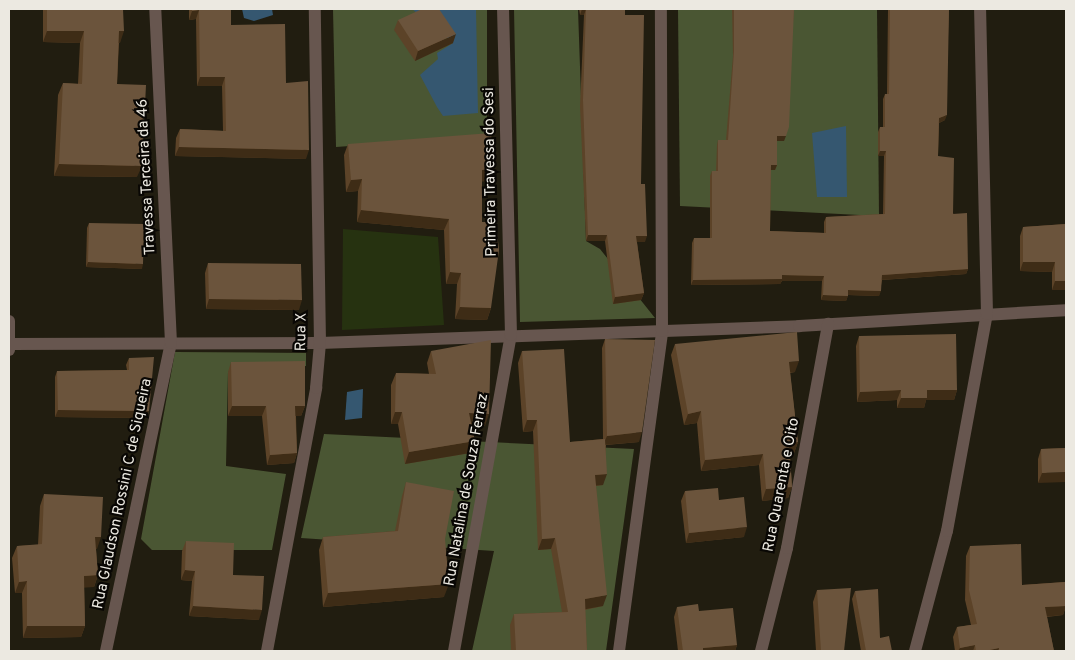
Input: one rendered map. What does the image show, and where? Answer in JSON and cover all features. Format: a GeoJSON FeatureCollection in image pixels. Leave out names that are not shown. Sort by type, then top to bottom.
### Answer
{"type":"FeatureCollection","features":[{"type":"Feature","properties":{"kind":"street","name":"Travessa Terceira da 46"},"geometry":{"type":"LineString","coordinates":[[155,9],[171,343]]}},
{"type":"Feature","properties":{"kind":"street","name":"Rua X"},"geometry":{"type":"LineString","coordinates":[[267,651],[316,388],[320,343],[315,9]]}},
{"type":"Feature","properties":{"kind":"street","name":"Primeira Travessa do Sesi"},"geometry":{"type":"LineString","coordinates":[[503,9],[511,335]]}},
{"type":"Feature","properties":{"kind":"street"},"geometry":{"type":"LineString","coordinates":[[618,651],[662,331],[662,9]]}},
{"type":"Feature","properties":{"kind":"street"},"geometry":{"type":"LineString","coordinates":[[915,651],[948,531],[987,314],[980,9]]}},
{"type":"Feature","properties":{"kind":"street"},"geometry":{"type":"LineString","coordinates":[[9,321],[9,346],[320,343],[828,324],[1066,310]]}},
{"type":"Feature","properties":{"kind":"street","name":"Rua Quarenta e Oito"},"geometry":{"type":"LineString","coordinates":[[761,651],[787,548],[828,324]]}},
{"type":"Feature","properties":{"kind":"street","name":"Rua Natalina de Souza Ferraz"},"geometry":{"type":"LineString","coordinates":[[454,651],[511,335]]}},
{"type":"Feature","properties":{"kind":"street","name":"Rua Glaudson Rossini C de Siqueira"},"geometry":{"type":"LineString","coordinates":[[106,651],[171,343]]}},
{"type":"Feature","properties":{"kind":"green space"},"geometry":{"type":"Polygon","coordinates":[[[333,9],[487,9],[487,136],[336,147],[333,9]]]}},
{"type":"Feature","properties":{"kind":"green space"},"geometry":{"type":"Polygon","coordinates":[[[514,9],[578,9],[586,241],[600,249],[655,318],[520,322],[514,9]]]}},
{"type":"Feature","properties":{"kind":"green space"},"geometry":{"type":"Polygon","coordinates":[[[678,9],[877,9],[879,216],[680,206],[678,9]]]}},
{"type":"Feature","properties":{"kind":"green space"},"geometry":{"type":"Polygon","coordinates":[[[343,229],[438,237],[444,325],[342,330],[343,229]]]}},
{"type":"Feature","properties":{"kind":"green space"},"geometry":{"type":"Polygon","coordinates":[[[175,352],[306,353],[306,366],[228,372],[226,466],[286,474],[272,550],[152,550],[141,539],[175,352]]]}},
{"type":"Feature","properties":{"kind":"green space"},"geometry":{"type":"Polygon","coordinates":[[[324,434],[634,449],[606,651],[472,651],[494,551],[301,538],[324,434]]]}},
{"type":"Feature","properties":{"kind":"water"},"geometry":{"type":"Polygon","coordinates":[[[242,9],[272,9],[273,15],[254,21],[244,18],[242,9]]]}},
{"type":"Feature","properties":{"kind":"water"},"geometry":{"type":"Polygon","coordinates":[[[412,9],[476,9],[478,113],[443,116],[437,107],[420,75],[438,59],[437,53],[453,43],[412,9]]]}},
{"type":"Feature","properties":{"kind":"water"},"geometry":{"type":"Polygon","coordinates":[[[846,126],[847,197],[817,197],[812,133],[846,126]]]}},
{"type":"Feature","properties":{"kind":"water"},"geometry":{"type":"Polygon","coordinates":[[[363,389],[362,418],[345,420],[347,392],[363,389]]]}},
{"type":"Feature","properties":{"kind":"building"},"geometry":{"type":"Polygon","coordinates":[[[47,9],[123,9],[124,31],[119,31],[117,84],[146,85],[142,166],[59,164],[63,83],[82,84],[84,31],[47,31],[47,9]]]}},
{"type":"Feature","properties":{"kind":"building"},"geometry":{"type":"Polygon","coordinates":[[[192,9],[231,9],[231,25],[285,24],[286,83],[308,81],[309,150],[179,147],[180,129],[226,131],[225,77],[200,77],[199,10],[192,11],[192,9]]]}},
{"type":"Feature","properties":{"kind":"building"},"geometry":{"type":"Polygon","coordinates":[[[422,9],[439,9],[456,34],[418,51],[398,20],[422,9]]]}},
{"type":"Feature","properties":{"kind":"building"},"geometry":{"type":"Polygon","coordinates":[[[586,9],[625,9],[625,15],[644,15],[641,184],[645,184],[647,236],[636,236],[644,293],[615,297],[607,235],[588,235],[583,100],[586,9]]]}},
{"type":"Feature","properties":{"kind":"building"},"geometry":{"type":"Polygon","coordinates":[[[734,9],[794,9],[789,127],[786,136],[777,136],[777,165],[771,165],[770,231],[826,233],[826,217],[885,214],[886,151],[880,151],[880,127],[885,127],[885,94],[889,94],[890,9],[949,9],[947,115],[939,118],[938,156],[954,158],[953,214],[967,213],[968,269],[882,275],[881,291],[848,290],[848,296],[823,295],[824,276],[782,275],[782,279],[693,280],[694,238],[712,238],[712,171],[718,171],[718,140],[728,140],[734,51],[734,9]]]}},
{"type":"Feature","properties":{"kind":"building"},"geometry":{"type":"Polygon","coordinates":[[[491,133],[494,169],[482,170],[482,222],[496,222],[499,250],[491,308],[460,307],[461,273],[450,272],[449,219],[361,210],[362,179],[351,180],[348,144],[491,133]]]}},
{"type":"Feature","properties":{"kind":"building"},"geometry":{"type":"Polygon","coordinates":[[[89,223],[144,224],[143,264],[88,262],[89,223]]]}},
{"type":"Feature","properties":{"kind":"building"},"geometry":{"type":"Polygon","coordinates":[[[1066,224],[1066,281],[1055,281],[1055,262],[1023,262],[1023,227],[1066,224]]]}},
{"type":"Feature","properties":{"kind":"building"},"geometry":{"type":"Polygon","coordinates":[[[208,263],[301,264],[302,300],[209,299],[208,263]]]}},
{"type":"Feature","properties":{"kind":"building"},"geometry":{"type":"Polygon","coordinates":[[[797,332],[799,361],[789,362],[798,442],[789,443],[792,487],[766,489],[763,454],[705,460],[701,411],[688,414],[675,344],[797,332]]]}},
{"type":"Feature","properties":{"kind":"building"},"geometry":{"type":"Polygon","coordinates":[[[956,334],[957,390],[927,390],[927,398],[901,398],[901,390],[860,392],[859,336],[956,334]]]}},
{"type":"Feature","properties":{"kind":"building"},"geometry":{"type":"Polygon","coordinates":[[[605,339],[655,340],[642,432],[607,436],[605,339]]]}},
{"type":"Feature","properties":{"kind":"building"},"geometry":{"type":"Polygon","coordinates":[[[491,340],[489,414],[469,413],[475,441],[409,452],[402,412],[395,412],[396,373],[436,374],[431,351],[491,340]]]}},
{"type":"Feature","properties":{"kind":"building"},"geometry":{"type":"Polygon","coordinates":[[[564,349],[570,442],[605,439],[607,474],[595,475],[607,595],[585,599],[587,651],[516,651],[514,614],[568,612],[555,538],[542,539],[537,420],[527,420],[522,351],[564,349]]]}},
{"type":"Feature","properties":{"kind":"building"},"geometry":{"type":"Polygon","coordinates":[[[154,357],[149,411],[58,410],[57,371],[129,370],[129,358],[154,357]]]}},
{"type":"Feature","properties":{"kind":"building"},"geometry":{"type":"Polygon","coordinates":[[[305,361],[305,406],[295,406],[297,453],[270,455],[266,406],[232,406],[231,362],[305,361]]]}},
{"type":"Feature","properties":{"kind":"building"},"geometry":{"type":"Polygon","coordinates":[[[1066,448],[1066,472],[1042,473],[1041,449],[1066,448]]]}},
{"type":"Feature","properties":{"kind":"building"},"geometry":{"type":"Polygon","coordinates":[[[406,482],[454,491],[445,539],[449,584],[328,593],[323,537],[398,531],[406,482]]]}},
{"type":"Feature","properties":{"kind":"building"},"geometry":{"type":"Polygon","coordinates":[[[718,488],[719,500],[744,497],[747,527],[689,533],[685,491],[718,488]]]}},
{"type":"Feature","properties":{"kind":"building"},"geometry":{"type":"Polygon","coordinates":[[[44,494],[103,497],[101,537],[95,537],[98,575],[84,576],[85,626],[27,626],[27,581],[19,582],[17,546],[42,544],[44,494]]]}},
{"type":"Feature","properties":{"kind":"building"},"geometry":{"type":"Polygon","coordinates":[[[186,541],[234,543],[233,575],[264,576],[262,610],[193,606],[195,571],[185,570],[186,541]]]}},
{"type":"Feature","properties":{"kind":"building"},"geometry":{"type":"Polygon","coordinates":[[[1021,544],[1022,585],[1065,582],[1066,606],[1045,607],[1054,651],[999,651],[999,648],[976,651],[975,645],[960,648],[957,627],[977,624],[969,590],[970,546],[1021,544]]]}},
{"type":"Feature","properties":{"kind":"building"},"geometry":{"type":"Polygon","coordinates":[[[851,588],[844,651],[821,651],[817,590],[851,588]]]}},
{"type":"Feature","properties":{"kind":"building"},"geometry":{"type":"Polygon","coordinates":[[[878,589],[880,638],[889,636],[892,651],[866,651],[855,591],[878,589]]]}},
{"type":"Feature","properties":{"kind":"building"},"geometry":{"type":"Polygon","coordinates":[[[698,604],[699,611],[733,608],[737,645],[703,648],[703,651],[683,651],[677,607],[698,604]]]}}]}
